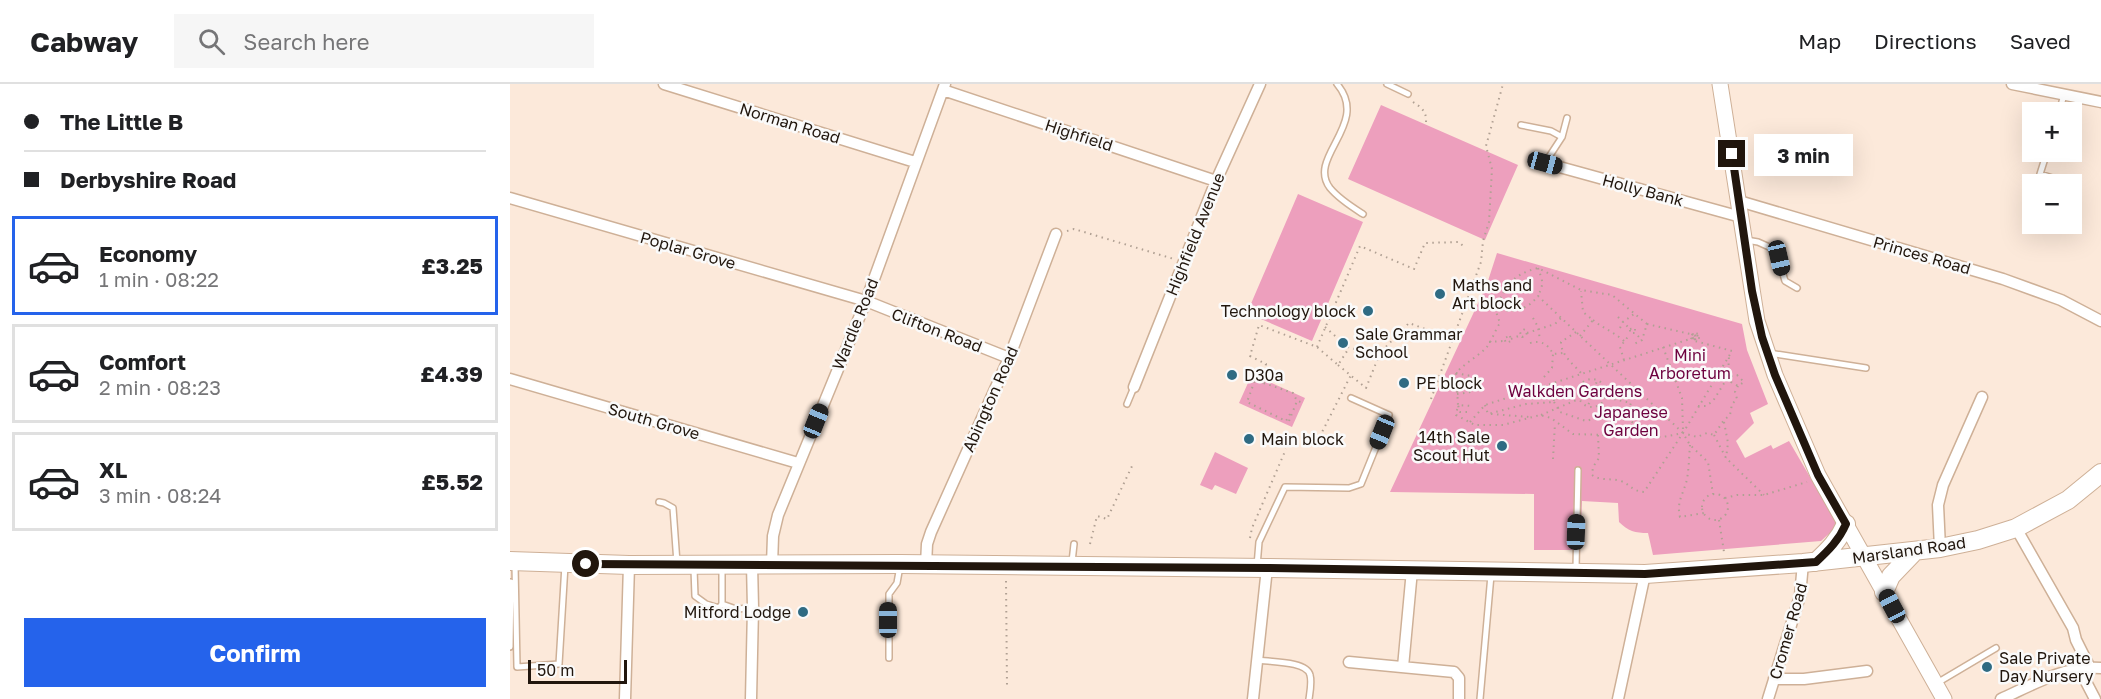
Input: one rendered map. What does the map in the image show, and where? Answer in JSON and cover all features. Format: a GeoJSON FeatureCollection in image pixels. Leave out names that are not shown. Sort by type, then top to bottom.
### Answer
{"type":"FeatureCollection","features":[{"type":"Feature","properties":{"kind":"main road","name":"Marsland Road"},"geometry":{"type":"LineString","coordinates":[[511,572],[565,564],[900,564],[1645,574],[1864,557],[1940,548],[1978,540],[2016,528],[2068,500],[2101,473]]}},
{"type":"Feature","properties":{"kind":"main road"},"geometry":{"type":"LineString","coordinates":[[1810,562],[1833,547],[1846,524]]}},
{"type":"Feature","properties":{"kind":"main road"},"geometry":{"type":"LineString","coordinates":[[1884,592],[1891,576],[1915,551]]}},
{"type":"Feature","properties":{"kind":"street","name":"Norman Road"},"geometry":{"type":"LineString","coordinates":[[664,84],[915,162]]}},
{"type":"Feature","properties":{"kind":"street","name":"Highfield Avenue"},"geometry":{"type":"LineString","coordinates":[[1134,387],[1216,181],[1260,84]]}},
{"type":"Feature","properties":{"kind":"street"},"geometry":{"type":"LineString","coordinates":[[1720,84],[1758,321],[1768,353],[1820,478],[1944,699]]}},
{"type":"Feature","properties":{"kind":"street"},"geometry":{"type":"LineString","coordinates":[[2012,84],[2101,102]]}},
{"type":"Feature","properties":{"kind":"street","name":"Wardle Road"},"geometry":{"type":"LineString","coordinates":[[772,565],[773,536],[778,515],[866,302],[943,86]]}},
{"type":"Feature","properties":{"kind":"street","name":"Highfield"},"geometry":{"type":"LineString","coordinates":[[943,86],[1216,181]]}},
{"type":"Feature","properties":{"kind":"street","name":"Holly Bank"},"geometry":{"type":"LineString","coordinates":[[1545,163],[1740,209]]}},
{"type":"Feature","properties":{"kind":"street","name":"Poplar Grove"},"geometry":{"type":"LineString","coordinates":[[510,198],[866,302]]}},
{"type":"Feature","properties":{"kind":"street","name":"Princes Road"},"geometry":{"type":"LineString","coordinates":[[1740,209],[2003,279],[2061,300],[2101,321]]}},
{"type":"Feature","properties":{"kind":"street","name":"Abington Road"},"geometry":{"type":"LineString","coordinates":[[926,565],[927,544],[931,532],[1009,358],[1056,234]]}},
{"type":"Feature","properties":{"kind":"street","name":"Clifton Road"},"geometry":{"type":"LineString","coordinates":[[866,302],[1009,358]]}},
{"type":"Feature","properties":{"kind":"street","name":"South Grove"},"geometry":{"type":"LineString","coordinates":[[510,379],[798,463]]}},
{"type":"Feature","properties":{"kind":"street"},"geometry":{"type":"LineString","coordinates":[[1940,548],[1938,505],[1943,485],[1982,397]]}},
{"type":"Feature","properties":{"kind":"street"},"geometry":{"type":"LineString","coordinates":[[2016,528],[2073,628],[2076,640],[2089,666],[2084,678],[2095,699]]}},
{"type":"Feature","properties":{"kind":"street","name":"Cromer Road"},"geometry":{"type":"LineString","coordinates":[[1768,699],[1810,562]]}},
{"type":"Feature","properties":{"kind":"street"},"geometry":{"type":"LineString","coordinates":[[751,699],[752,564]]}},
{"type":"Feature","properties":{"kind":"street"},"geometry":{"type":"LineString","coordinates":[[625,699],[629,565]]}},
{"type":"Feature","properties":{"kind":"street"},"geometry":{"type":"LineString","coordinates":[[1253,699],[1262,568]]}},
{"type":"Feature","properties":{"kind":"street"},"geometry":{"type":"LineString","coordinates":[[1403,667],[1412,570]]}},
{"type":"Feature","properties":{"kind":"street"},"geometry":{"type":"LineString","coordinates":[[1618,699],[1645,574]]}},
{"type":"Feature","properties":{"kind":"street"},"geometry":{"type":"LineString","coordinates":[[1349,662],[1454,672],[1459,678],[1459,699]]}},
{"type":"Feature","properties":{"kind":"street"},"geometry":{"type":"LineString","coordinates":[[2001,699],[2047,678],[2089,666],[2101,668]]}},
{"type":"Feature","properties":{"kind":"street"},"geometry":{"type":"LineString","coordinates":[[1774,679],[1804,679],[1867,671]]}},
{"type":"Feature","properties":{"kind":"lane"},"geometry":{"type":"LineString","coordinates":[[1337,84],[1346,98],[1347,117],[1326,166],[1324,177],[1337,195],[1363,214]]}},
{"type":"Feature","properties":{"kind":"lane"},"geometry":{"type":"LineString","coordinates":[[1387,84],[1408,94]]}},
{"type":"Feature","properties":{"kind":"lane"},"geometry":{"type":"LineString","coordinates":[[2062,102],[2064,95]]}},
{"type":"Feature","properties":{"kind":"lane"},"geometry":{"type":"LineString","coordinates":[[1545,163],[1563,136],[1567,118]]}},
{"type":"Feature","properties":{"kind":"lane"},"geometry":{"type":"LineString","coordinates":[[1521,125],[1563,136]]}},
{"type":"Feature","properties":{"kind":"lane"},"geometry":{"type":"LineString","coordinates":[[1744,240],[1758,242],[1776,250],[1785,281],[1797,288]]}},
{"type":"Feature","properties":{"kind":"lane"},"geometry":{"type":"LineString","coordinates":[[1768,353],[1866,368]]}},
{"type":"Feature","properties":{"kind":"lane"},"geometry":{"type":"LineString","coordinates":[[1127,404],[1134,387]]}},
{"type":"Feature","properties":{"kind":"lane"},"geometry":{"type":"LineString","coordinates":[[1262,568],[1259,542],[1285,487],[1349,488],[1361,484],[1389,415],[1351,398]]}},
{"type":"Feature","properties":{"kind":"lane"},"geometry":{"type":"LineString","coordinates":[[1575,573],[1578,470]]}},
{"type":"Feature","properties":{"kind":"lane"},"geometry":{"type":"LineString","coordinates":[[659,502],[673,508],[695,596],[706,604],[719,608],[722,604],[722,564]]}},
{"type":"Feature","properties":{"kind":"lane"},"geometry":{"type":"LineString","coordinates":[[1071,567],[1074,543]]}},
{"type":"Feature","properties":{"kind":"lane"},"geometry":{"type":"LineString","coordinates":[[511,572],[517,667],[559,664],[565,564]]}},
{"type":"Feature","properties":{"kind":"lane"},"geometry":{"type":"LineString","coordinates":[[889,658],[889,594],[897,583],[900,564]]}},
{"type":"Feature","properties":{"kind":"lane"},"geometry":{"type":"LineString","coordinates":[[1480,699],[1492,571]]}},
{"type":"Feature","properties":{"kind":"lane"},"geometry":{"type":"LineString","coordinates":[[510,647],[511,572]]}},
{"type":"Feature","properties":{"kind":"lane"},"geometry":{"type":"LineString","coordinates":[[722,604],[736,609],[753,608]]}},
{"type":"Feature","properties":{"kind":"lane"},"geometry":{"type":"LineString","coordinates":[[1935,684],[1996,648]]}},
{"type":"Feature","properties":{"kind":"lane"},"geometry":{"type":"LineString","coordinates":[[1257,660],[1303,666],[1309,671],[1311,678],[1309,699]]}},
{"type":"Feature","properties":{"kind":"path"},"geometry":{"type":"LineString","coordinates":[[1431,399],[1481,262],[1483,241],[1490,222],[1492,169],[1486,146],[1503,84]]}},
{"type":"Feature","properties":{"kind":"path"},"geometry":{"type":"LineString","coordinates":[[1408,94],[1427,116],[1426,122]]}},
{"type":"Feature","properties":{"kind":"path"},"geometry":{"type":"LineString","coordinates":[[1056,234],[1074,229],[1184,262]]}},
{"type":"Feature","properties":{"kind":"path"},"geometry":{"type":"LineString","coordinates":[[1317,347],[1360,246],[1414,269],[1425,243],[1459,242],[1464,247]]}},
{"type":"Feature","properties":{"kind":"path"},"geometry":{"type":"LineString","coordinates":[[1495,309],[1517,311],[1530,306],[1542,289],[1543,281],[1538,268]]}},
{"type":"Feature","properties":{"kind":"path"},"geometry":{"type":"LineString","coordinates":[[1467,412],[1460,412],[1458,405],[1456,373],[1466,362],[1487,347],[1500,323],[1495,309],[1505,288],[1520,273],[1538,268],[1581,290],[1612,296],[1647,324],[1690,334],[1695,341],[1731,351],[1729,377],[1731,382],[1738,386]]}},
{"type":"Feature","properties":{"kind":"path"},"geometry":{"type":"LineString","coordinates":[[1581,290],[1583,312],[1604,329],[1613,331],[1624,341]]}},
{"type":"Feature","properties":{"kind":"path"},"geometry":{"type":"LineString","coordinates":[[1538,296],[1683,433],[1690,445],[1708,462],[1713,494]]}},
{"type":"Feature","properties":{"kind":"path"},"geometry":{"type":"LineString","coordinates":[[1620,328],[1623,322],[1635,314]]}},
{"type":"Feature","properties":{"kind":"path"},"geometry":{"type":"LineString","coordinates":[[1618,317],[1630,328],[1635,329],[1635,333],[1642,340]]}},
{"type":"Feature","properties":{"kind":"path"},"geometry":{"type":"LineString","coordinates":[[1533,318],[1538,328],[1540,341]]}},
{"type":"Feature","properties":{"kind":"path"},"geometry":{"type":"LineString","coordinates":[[1489,342],[1505,341],[1506,343],[1521,335],[1520,332],[1525,329],[1527,333],[1555,324],[1561,318]]}},
{"type":"Feature","properties":{"kind":"path"},"geometry":{"type":"LineString","coordinates":[[1580,336],[1593,320]]}},
{"type":"Feature","properties":{"kind":"path"},"geometry":{"type":"LineString","coordinates":[[1262,383],[1266,364],[1250,356],[1258,324],[1317,347],[1366,388],[1380,353],[1409,322],[1425,328]]}},
{"type":"Feature","properties":{"kind":"path"},"geometry":{"type":"LineString","coordinates":[[1634,344],[1642,340],[1647,324]]}},
{"type":"Feature","properties":{"kind":"path"},"geometry":{"type":"LineString","coordinates":[[1326,327],[1349,348],[1380,353]]}},
{"type":"Feature","properties":{"kind":"path"},"geometry":{"type":"LineString","coordinates":[[1624,360],[1620,347],[1630,333],[1630,328]]}},
{"type":"Feature","properties":{"kind":"path"},"geometry":{"type":"LineString","coordinates":[[1576,332],[1562,342],[1563,353],[1588,380]]}},
{"type":"Feature","properties":{"kind":"path"},"geometry":{"type":"LineString","coordinates":[[1630,333],[1635,333]]}},
{"type":"Feature","properties":{"kind":"path"},"geometry":{"type":"LineString","coordinates":[[1470,422],[1485,405],[1692,338],[1694,335],[1696,335],[1697,338],[1695,339],[1696,340],[1698,338],[1697,334],[1693,334],[1691,336],[1691,334],[1696,333],[1699,334],[1699,339],[1695,340],[1694,339],[1696,337],[1692,338]]}},
{"type":"Feature","properties":{"kind":"path"},"geometry":{"type":"LineString","coordinates":[[1530,343],[1540,341],[1553,354],[1552,368],[1544,377]]}},
{"type":"Feature","properties":{"kind":"path"},"geometry":{"type":"LineString","coordinates":[[1663,347],[1682,398],[1683,433]]}},
{"type":"Feature","properties":{"kind":"path"},"geometry":{"type":"LineString","coordinates":[[1338,365],[1349,348]]}},
{"type":"Feature","properties":{"kind":"path"},"geometry":{"type":"LineString","coordinates":[[1553,354],[1563,353]]}},
{"type":"Feature","properties":{"kind":"path"},"geometry":{"type":"LineString","coordinates":[[1598,435],[1598,461],[1592,471],[1594,477],[1618,480],[1626,483],[1634,491],[1644,492],[1683,433],[1729,356]]}},
{"type":"Feature","properties":{"kind":"path"},"geometry":{"type":"LineString","coordinates":[[1456,373],[1471,376]]}},
{"type":"Feature","properties":{"kind":"path"},"geometry":{"type":"LineString","coordinates":[[1317,442],[1351,375]]}},
{"type":"Feature","properties":{"kind":"path"},"geometry":{"type":"LineString","coordinates":[[1698,406],[1706,406],[1713,401],[1729,377],[1737,375],[1744,382],[1738,386],[1737,399],[1732,404],[1730,415],[1714,435]]}},
{"type":"Feature","properties":{"kind":"path"},"geometry":{"type":"LineString","coordinates":[[1297,401],[1286,421],[1247,402],[1255,380],[1293,393],[1297,401],[1301,402]]}},
{"type":"Feature","properties":{"kind":"path"},"geometry":{"type":"LineString","coordinates":[[1588,380],[1597,381],[1605,388],[1605,398],[1598,406],[1588,406],[1580,399],[1579,389],[1588,380]]}},
{"type":"Feature","properties":{"kind":"path"},"geometry":{"type":"LineString","coordinates":[[1596,395],[1594,389],[1597,381]]}},
{"type":"Feature","properties":{"kind":"path"},"geometry":{"type":"LineString","coordinates":[[1551,384],[1554,402],[1560,412],[1586,422],[1607,415],[1613,420],[1627,418]]}},
{"type":"Feature","properties":{"kind":"path"},"geometry":{"type":"LineString","coordinates":[[1579,389],[1588,392],[1591,397],[1588,406]]}},
{"type":"Feature","properties":{"kind":"path"},"geometry":{"type":"LineString","coordinates":[[1588,392],[1594,389]]}},
{"type":"Feature","properties":{"kind":"path"},"geometry":{"type":"LineString","coordinates":[[1457,394],[1471,392]]}},
{"type":"Feature","properties":{"kind":"path"},"geometry":{"type":"LineString","coordinates":[[1591,397],[1596,395],[1631,403],[1626,413],[1627,418],[1636,426],[1640,436]]}},
{"type":"Feature","properties":{"kind":"path"},"geometry":{"type":"LineString","coordinates":[[1458,405],[1456,415],[1475,425],[1503,425],[1540,415],[1580,399]]}},
{"type":"Feature","properties":{"kind":"path"},"geometry":{"type":"LineString","coordinates":[[1488,414],[1526,404],[1554,402]]}},
{"type":"Feature","properties":{"kind":"path"},"geometry":{"type":"LineString","coordinates":[[1458,405],[1472,405]]}},
{"type":"Feature","properties":{"kind":"path"},"geometry":{"type":"LineString","coordinates":[[1485,405],[1488,414]]}},
{"type":"Feature","properties":{"kind":"path"},"geometry":{"type":"LineString","coordinates":[[1289,421],[1290,414]]}},
{"type":"Feature","properties":{"kind":"path"},"geometry":{"type":"LineString","coordinates":[[1488,414],[1531,417]]}},
{"type":"Feature","properties":{"kind":"path"},"geometry":{"type":"LineString","coordinates":[[1540,415],[1555,421],[1573,434],[1663,437],[1683,433],[1697,436],[1707,433],[1714,435],[1726,458],[1764,495]]}},
{"type":"Feature","properties":{"kind":"path"},"geometry":{"type":"LineString","coordinates":[[1724,420],[1728,443],[1726,458]]}},
{"type":"Feature","properties":{"kind":"path"},"geometry":{"type":"LineString","coordinates":[[1553,459],[1555,421]]}},
{"type":"Feature","properties":{"kind":"path"},"geometry":{"type":"LineString","coordinates":[[1690,445],[1686,481],[1678,510],[1680,517],[1704,513]]}},
{"type":"Feature","properties":{"kind":"path"},"geometry":{"type":"LineString","coordinates":[[1250,539],[1252,528],[1286,449]]}},
{"type":"Feature","properties":{"kind":"path"},"geometry":{"type":"LineString","coordinates":[[1090,544],[1097,516],[1107,519],[1133,464]]}},
{"type":"Feature","properties":{"kind":"path"},"geometry":{"type":"LineString","coordinates":[[1713,494],[1725,498],[1737,495],[1764,495],[1820,478]]}},
{"type":"Feature","properties":{"kind":"path"},"geometry":{"type":"LineString","coordinates":[[1713,494],[1704,501],[1704,513],[1710,519],[1723,518],[1728,510],[1725,498]]}},
{"type":"Feature","properties":{"kind":"path"},"geometry":{"type":"LineString","coordinates":[[1719,520],[1726,568]]}},
{"type":"Feature","properties":{"kind":"path"},"geometry":{"type":"LineString","coordinates":[[1006,566],[1007,686]]}},
{"type":"Feature","properties":{"kind":"green space"},"geometry":{"type":"Polygon","coordinates":[[[1381,105],[1518,165],[1485,240],[1348,179],[1381,105]]]}},
{"type":"Feature","properties":{"kind":"green space"},"geometry":{"type":"Polygon","coordinates":[[[1298,194],[1363,222],[1312,341],[1247,313],[1298,194]]]}},
{"type":"Feature","properties":{"kind":"green space","name":"Walkden Gardens"},"geometry":{"type":"Polygon","coordinates":[[[1497,253],[1742,324],[1747,350],[1768,404],[1750,413],[1754,423],[1736,441],[1745,458],[1771,445],[1773,449],[1789,441],[1836,522],[1833,530],[1821,541],[1653,555],[1648,533],[1632,531],[1619,522],[1618,503],[1582,501],[1580,550],[1534,550],[1534,494],[1390,492],[1487,284],[1497,253]]]}},
{"type":"Feature","properties":{"kind":"green space"},"geometry":{"type":"Polygon","coordinates":[[[1252,374],[1305,398],[1292,427],[1239,403],[1252,374]]]}},
{"type":"Feature","properties":{"kind":"green space"},"geometry":{"type":"Polygon","coordinates":[[[1215,452],[1248,468],[1236,494],[1215,485],[1212,490],[1200,485],[1215,452]]]}},
{"type":"Feature","properties":{"kind":"place","name":"Maths and Art block"},"geometry":{"type":"Point","coordinates":[1440,294]}},
{"type":"Feature","properties":{"kind":"place","name":"Technology block"},"geometry":{"type":"Point","coordinates":[1368,311]}},
{"type":"Feature","properties":{"kind":"place","name":"Sale Grammar School"},"geometry":{"type":"Point","coordinates":[1343,343]}},
{"type":"Feature","properties":{"kind":"place","name":"D30a"},"geometry":{"type":"Point","coordinates":[1232,375]}},
{"type":"Feature","properties":{"kind":"place","name":"PE block"},"geometry":{"type":"Point","coordinates":[1404,383]}},
{"type":"Feature","properties":{"kind":"place","name":"Main block"},"geometry":{"type":"Point","coordinates":[1249,439]}},
{"type":"Feature","properties":{"kind":"place","name":"14th Sale Scout Hut"},"geometry":{"type":"Point","coordinates":[1502,446]}},
{"type":"Feature","properties":{"kind":"place","name":"Mitford Lodge"},"geometry":{"type":"Point","coordinates":[803,612]}},
{"type":"Feature","properties":{"kind":"place","name":"Sale Private Day Nursery"},"geometry":{"type":"Point","coordinates":[1987,667]}},
{"type":"Feature","properties":{"kind":"route"},"geometry":{"type":"LineString","coordinates":[[586,564],[913,564],[1645,574],[1816,562],[1833,547],[1846,524],[1818,475],[1775,375],[1762,337],[1752,291],[1732,154]]}},
{"type":"Feature","properties":{"kind":"park label","name":"Mini Arboretum"},"geometry":{"type":"Point","coordinates":[1690,364]}},
{"type":"Feature","properties":{"kind":"park label","name":"Japanese Garden"},"geometry":{"type":"Point","coordinates":[1631,421]}}]}
